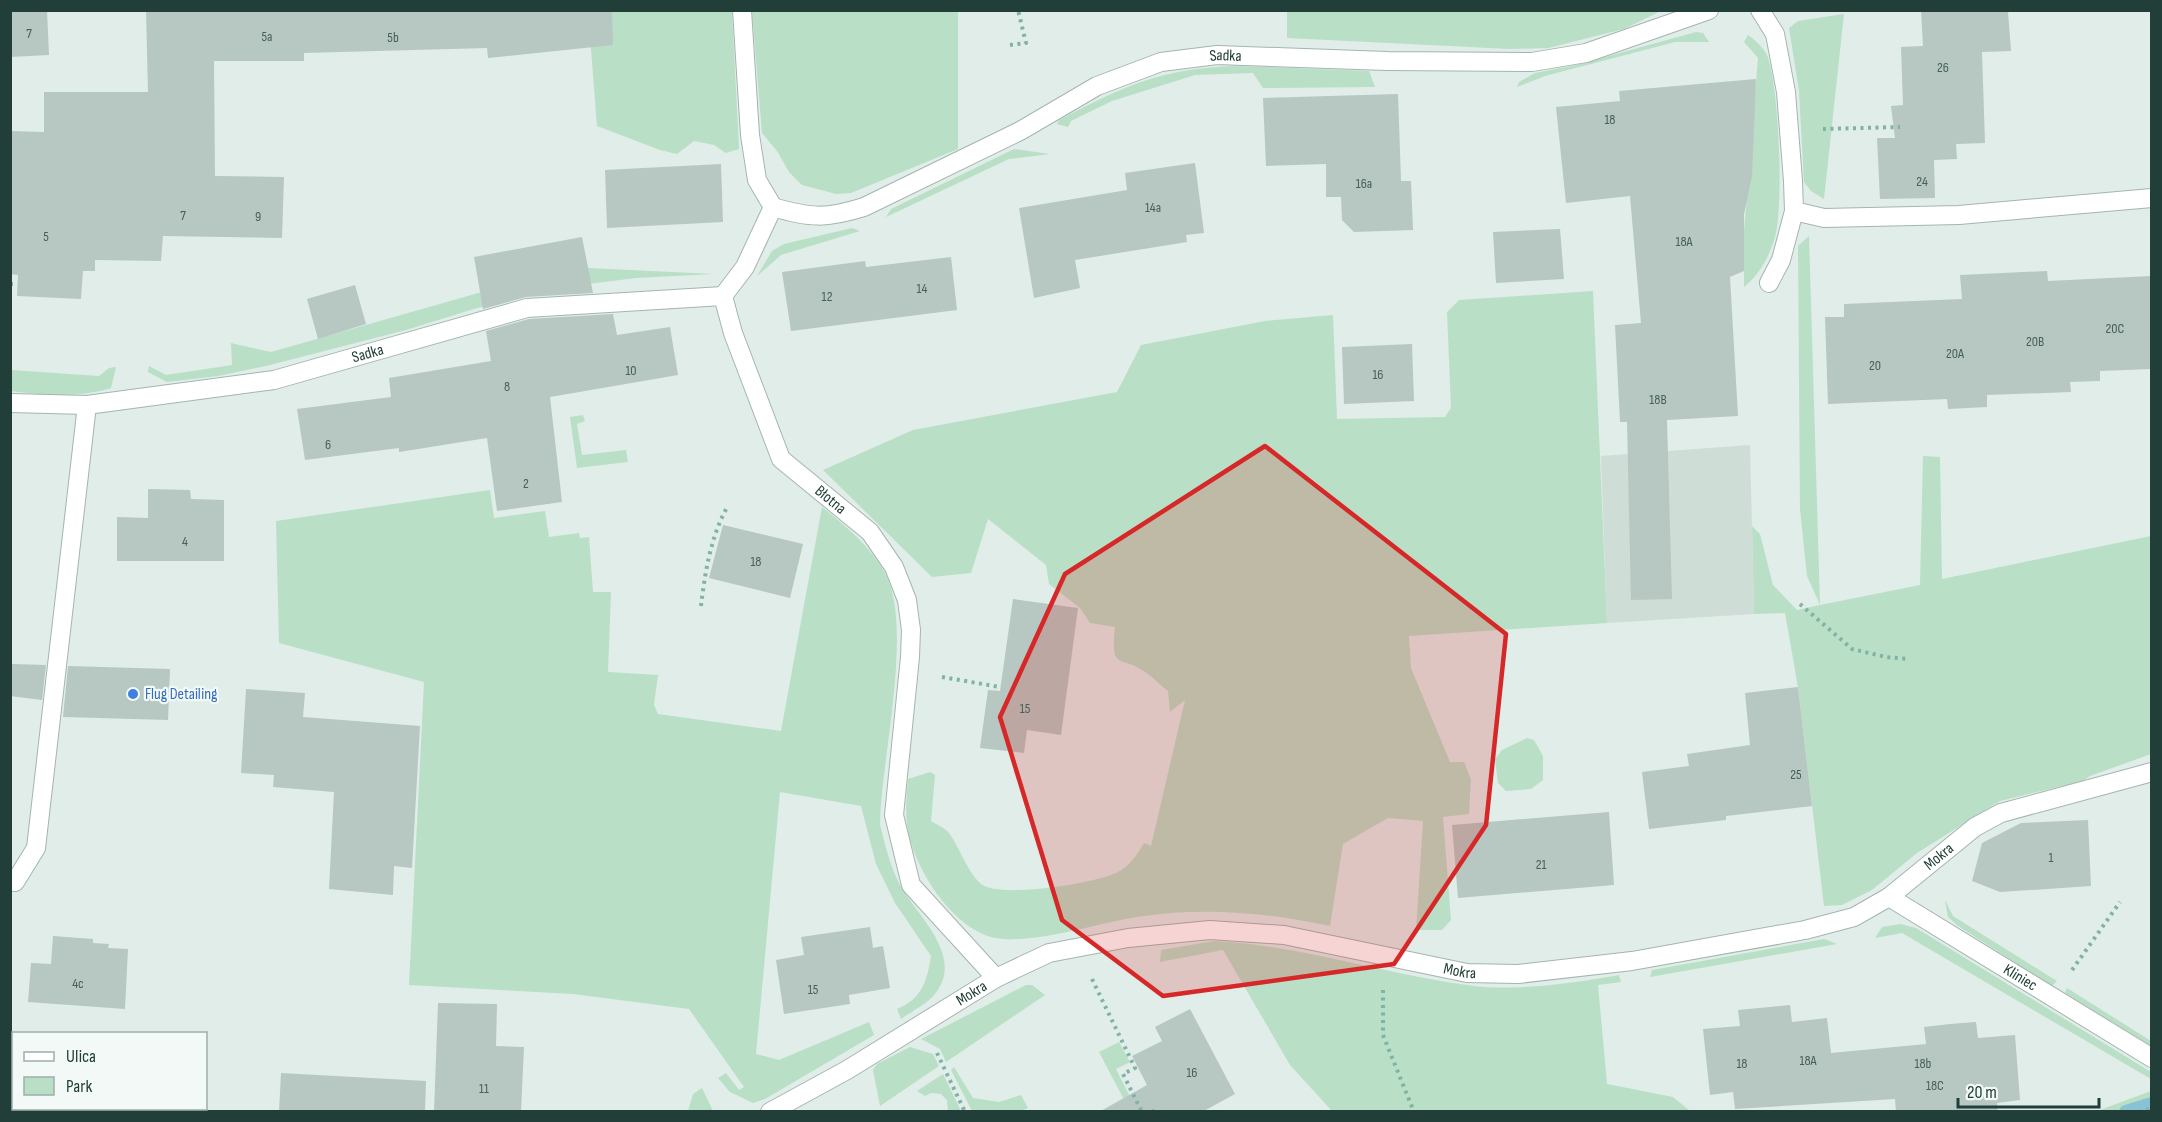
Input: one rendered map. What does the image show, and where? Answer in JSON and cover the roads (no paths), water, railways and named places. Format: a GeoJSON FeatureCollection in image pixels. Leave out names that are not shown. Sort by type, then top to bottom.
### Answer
{"type":"FeatureCollection","features":[{"type":"Feature","properties":{"kind":"street"},"geometry":{"type":"LineString","coordinates":[[723,296],[745,267],[772,207],[757,180],[750,135],[742,10]]}},
{"type":"Feature","properties":{"kind":"street"},"geometry":{"type":"LineString","coordinates":[[1760,10],[1775,34],[1786,92],[1794,211],[1781,260],[1769,283]]}},
{"type":"Feature","properties":{"kind":"street","name":"Sadka"},"geometry":{"type":"LineString","coordinates":[[772,207],[806,217],[839,215],[864,207],[1020,131],[1097,86],[1161,62],[1217,55],[1387,62],[1532,62],[1586,53],[1704,12]]}},
{"type":"Feature","properties":{"kind":"street"},"geometry":{"type":"LineString","coordinates":[[1794,211],[1824,218],[1948,216],[2151,198]]}},
{"type":"Feature","properties":{"kind":"street","name":"Sadka"},"geometry":{"type":"LineString","coordinates":[[10,403],[87,405],[274,380],[527,308],[723,296]]}},
{"type":"Feature","properties":{"kind":"street","name":"Błotna"},"geometry":{"type":"LineString","coordinates":[[723,296],[733,333],[781,459],[870,532],[894,567],[907,600],[911,630],[894,815],[911,885],[996,978]]}},
{"type":"Feature","properties":{"kind":"street"},"geometry":{"type":"LineString","coordinates":[[15,882],[36,848],[87,405]]}},
{"type":"Feature","properties":{"kind":"street","name":"Mokra"},"geometry":{"type":"LineString","coordinates":[[770,1112],[847,1070],[996,978],[1026,962],[1068,949],[1128,938],[1210,930],[1284,935],[1467,973],[1518,974],[1632,960],[1805,930],[1854,917],[1889,897],[1975,827],[2001,813],[2028,804],[2110,786],[2151,772]]}},
{"type":"Feature","properties":{"kind":"street","name":"Kliniec"},"geometry":{"type":"LineString","coordinates":[[1889,897],[2151,1058]]}},
{"type":"Feature","properties":{"kind":"waterway"},"geometry":{"type":"LineString","coordinates":[[2126,1112],[2152,1104]]}},
{"type":"Feature","properties":{"kind":"place","name":"Flug Detailing"},"geometry":{"type":"Point","coordinates":[133,694]}}]}
